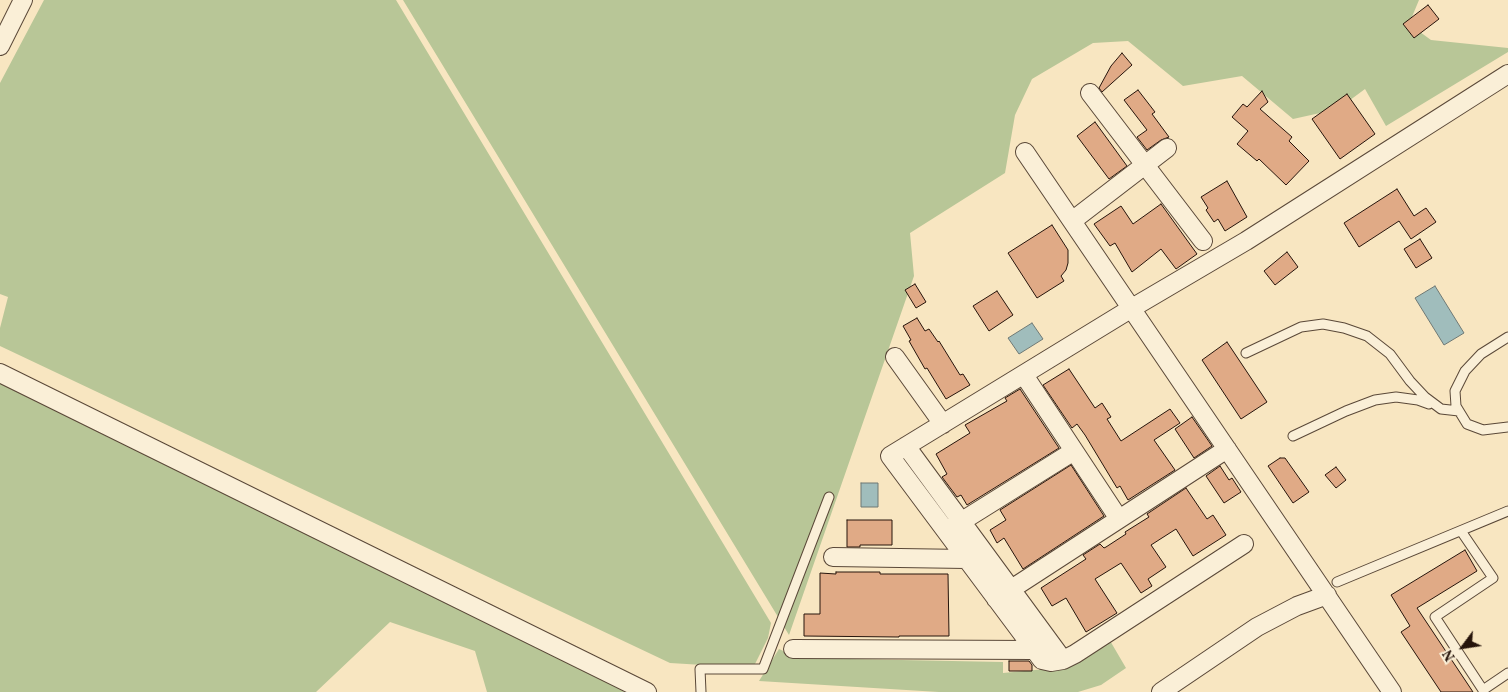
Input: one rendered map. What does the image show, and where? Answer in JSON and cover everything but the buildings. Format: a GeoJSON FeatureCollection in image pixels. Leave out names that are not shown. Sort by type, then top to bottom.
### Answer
{"type":"FeatureCollection","features":[{"type":"Feature","properties":{"kind":"street"},"geometry":{"type":"LineString","coordinates":[[0,46],[23,0]]}},
{"type":"Feature","properties":{"kind":"street"},"geometry":{"type":"LineString","coordinates":[[1244,544],[1075,654],[1063,660],[1051,662],[1042,660],[890,456],[1132,308],[1246,241],[1508,74]]}},
{"type":"Feature","properties":{"kind":"street"},"geometry":{"type":"LineString","coordinates":[[1090,93],[1203,241]]}},
{"type":"Feature","properties":{"kind":"street"},"geometry":{"type":"LineString","coordinates":[[1072,221],[1166,148]]}},
{"type":"Feature","properties":{"kind":"street"},"geometry":{"type":"LineString","coordinates":[[1024,152],[1306,565],[1329,588],[1392,692]]}},
{"type":"Feature","properties":{"kind":"street"},"geometry":{"type":"LineString","coordinates":[[895,357],[944,424]]}},
{"type":"Feature","properties":{"kind":"street"},"geometry":{"type":"LineString","coordinates":[[0,373],[647,692]]}},
{"type":"Feature","properties":{"kind":"street"},"geometry":{"type":"LineString","coordinates":[[1024,375],[1119,519]]}},
{"type":"Feature","properties":{"kind":"street"},"geometry":{"type":"LineString","coordinates":[[906,446],[1063,660]]}},
{"type":"Feature","properties":{"kind":"street"},"geometry":{"type":"LineString","coordinates":[[996,598],[1227,449]]}},
{"type":"Feature","properties":{"kind":"street"},"geometry":{"type":"LineString","coordinates":[[946,531],[1074,451]]}},
{"type":"Feature","properties":{"kind":"street"},"geometry":{"type":"LineString","coordinates":[[833,557],[966,559]]}},
{"type":"Feature","properties":{"kind":"street"},"geometry":{"type":"LineString","coordinates":[[1161,692],[1257,627],[1329,588]]}},
{"type":"Feature","properties":{"kind":"street"},"geometry":{"type":"LineString","coordinates":[[793,649],[1034,650]]}},
{"type":"Feature","properties":{"kind":"lane"},"geometry":{"type":"LineString","coordinates":[[1246,353],[1301,328],[1323,324],[1344,328],[1366,336],[1390,354],[1410,381],[1425,397],[1441,409]]}},
{"type":"Feature","properties":{"kind":"lane"},"geometry":{"type":"LineString","coordinates":[[1508,337],[1481,354],[1465,371],[1454,391],[1456,406],[1467,424],[1482,430],[1508,427]]}},
{"type":"Feature","properties":{"kind":"lane"},"geometry":{"type":"LineString","coordinates":[[1293,436],[1346,411],[1375,400],[1396,397],[1418,400],[1441,409],[1459,411]]}},
{"type":"Feature","properties":{"kind":"lane"},"geometry":{"type":"LineString","coordinates":[[701,689],[700,669],[763,669],[829,497]]}},
{"type":"Feature","properties":{"kind":"lane"},"geometry":{"type":"LineString","coordinates":[[1329,588],[1508,511]]}},
{"type":"Feature","properties":{"kind":"lane"},"geometry":{"type":"LineString","coordinates":[[1461,530],[1493,578],[1435,617],[1482,690],[1508,673]]}},
{"type":"Feature","properties":{"kind":"green space"},"geometry":{"type":"Polygon","coordinates":[[[44,0],[396,0],[771,623],[768,638],[753,668],[670,663],[0,346],[0,328],[8,297],[0,294],[0,83],[44,0]]]}},
{"type":"Feature","properties":{"kind":"green space"},"geometry":{"type":"Polygon","coordinates":[[[403,0],[1419,0],[1409,24],[1431,40],[1508,48],[1508,52],[1386,126],[1365,89],[1338,109],[1293,119],[1242,76],[1183,86],[1128,41],[1093,43],[1032,79],[1015,115],[1005,173],[910,233],[914,276],[789,635],[403,0]]]}},
{"type":"Feature","properties":{"kind":"green space"},"geometry":{"type":"Polygon","coordinates":[[[0,370],[625,692],[487,692],[475,651],[390,622],[316,692],[0,692],[0,370]]]}},
{"type":"Feature","properties":{"kind":"green space"},"geometry":{"type":"Polygon","coordinates":[[[1109,639],[1126,668],[1101,685],[1078,692],[939,692],[759,681],[779,649],[799,658],[1003,662],[1003,673],[1046,669],[1109,639]]]}},
{"type":"Feature","properties":{"kind":"water"},"geometry":{"type":"Polygon","coordinates":[[[1435,286],[1464,333],[1444,345],[1415,298],[1435,286]]]}},
{"type":"Feature","properties":{"kind":"water"},"geometry":{"type":"Polygon","coordinates":[[[1032,323],[1043,339],[1019,354],[1008,338],[1032,323]]]}},
{"type":"Feature","properties":{"kind":"water"},"geometry":{"type":"Polygon","coordinates":[[[861,483],[878,483],[878,507],[861,507],[861,483]]]}}]}
